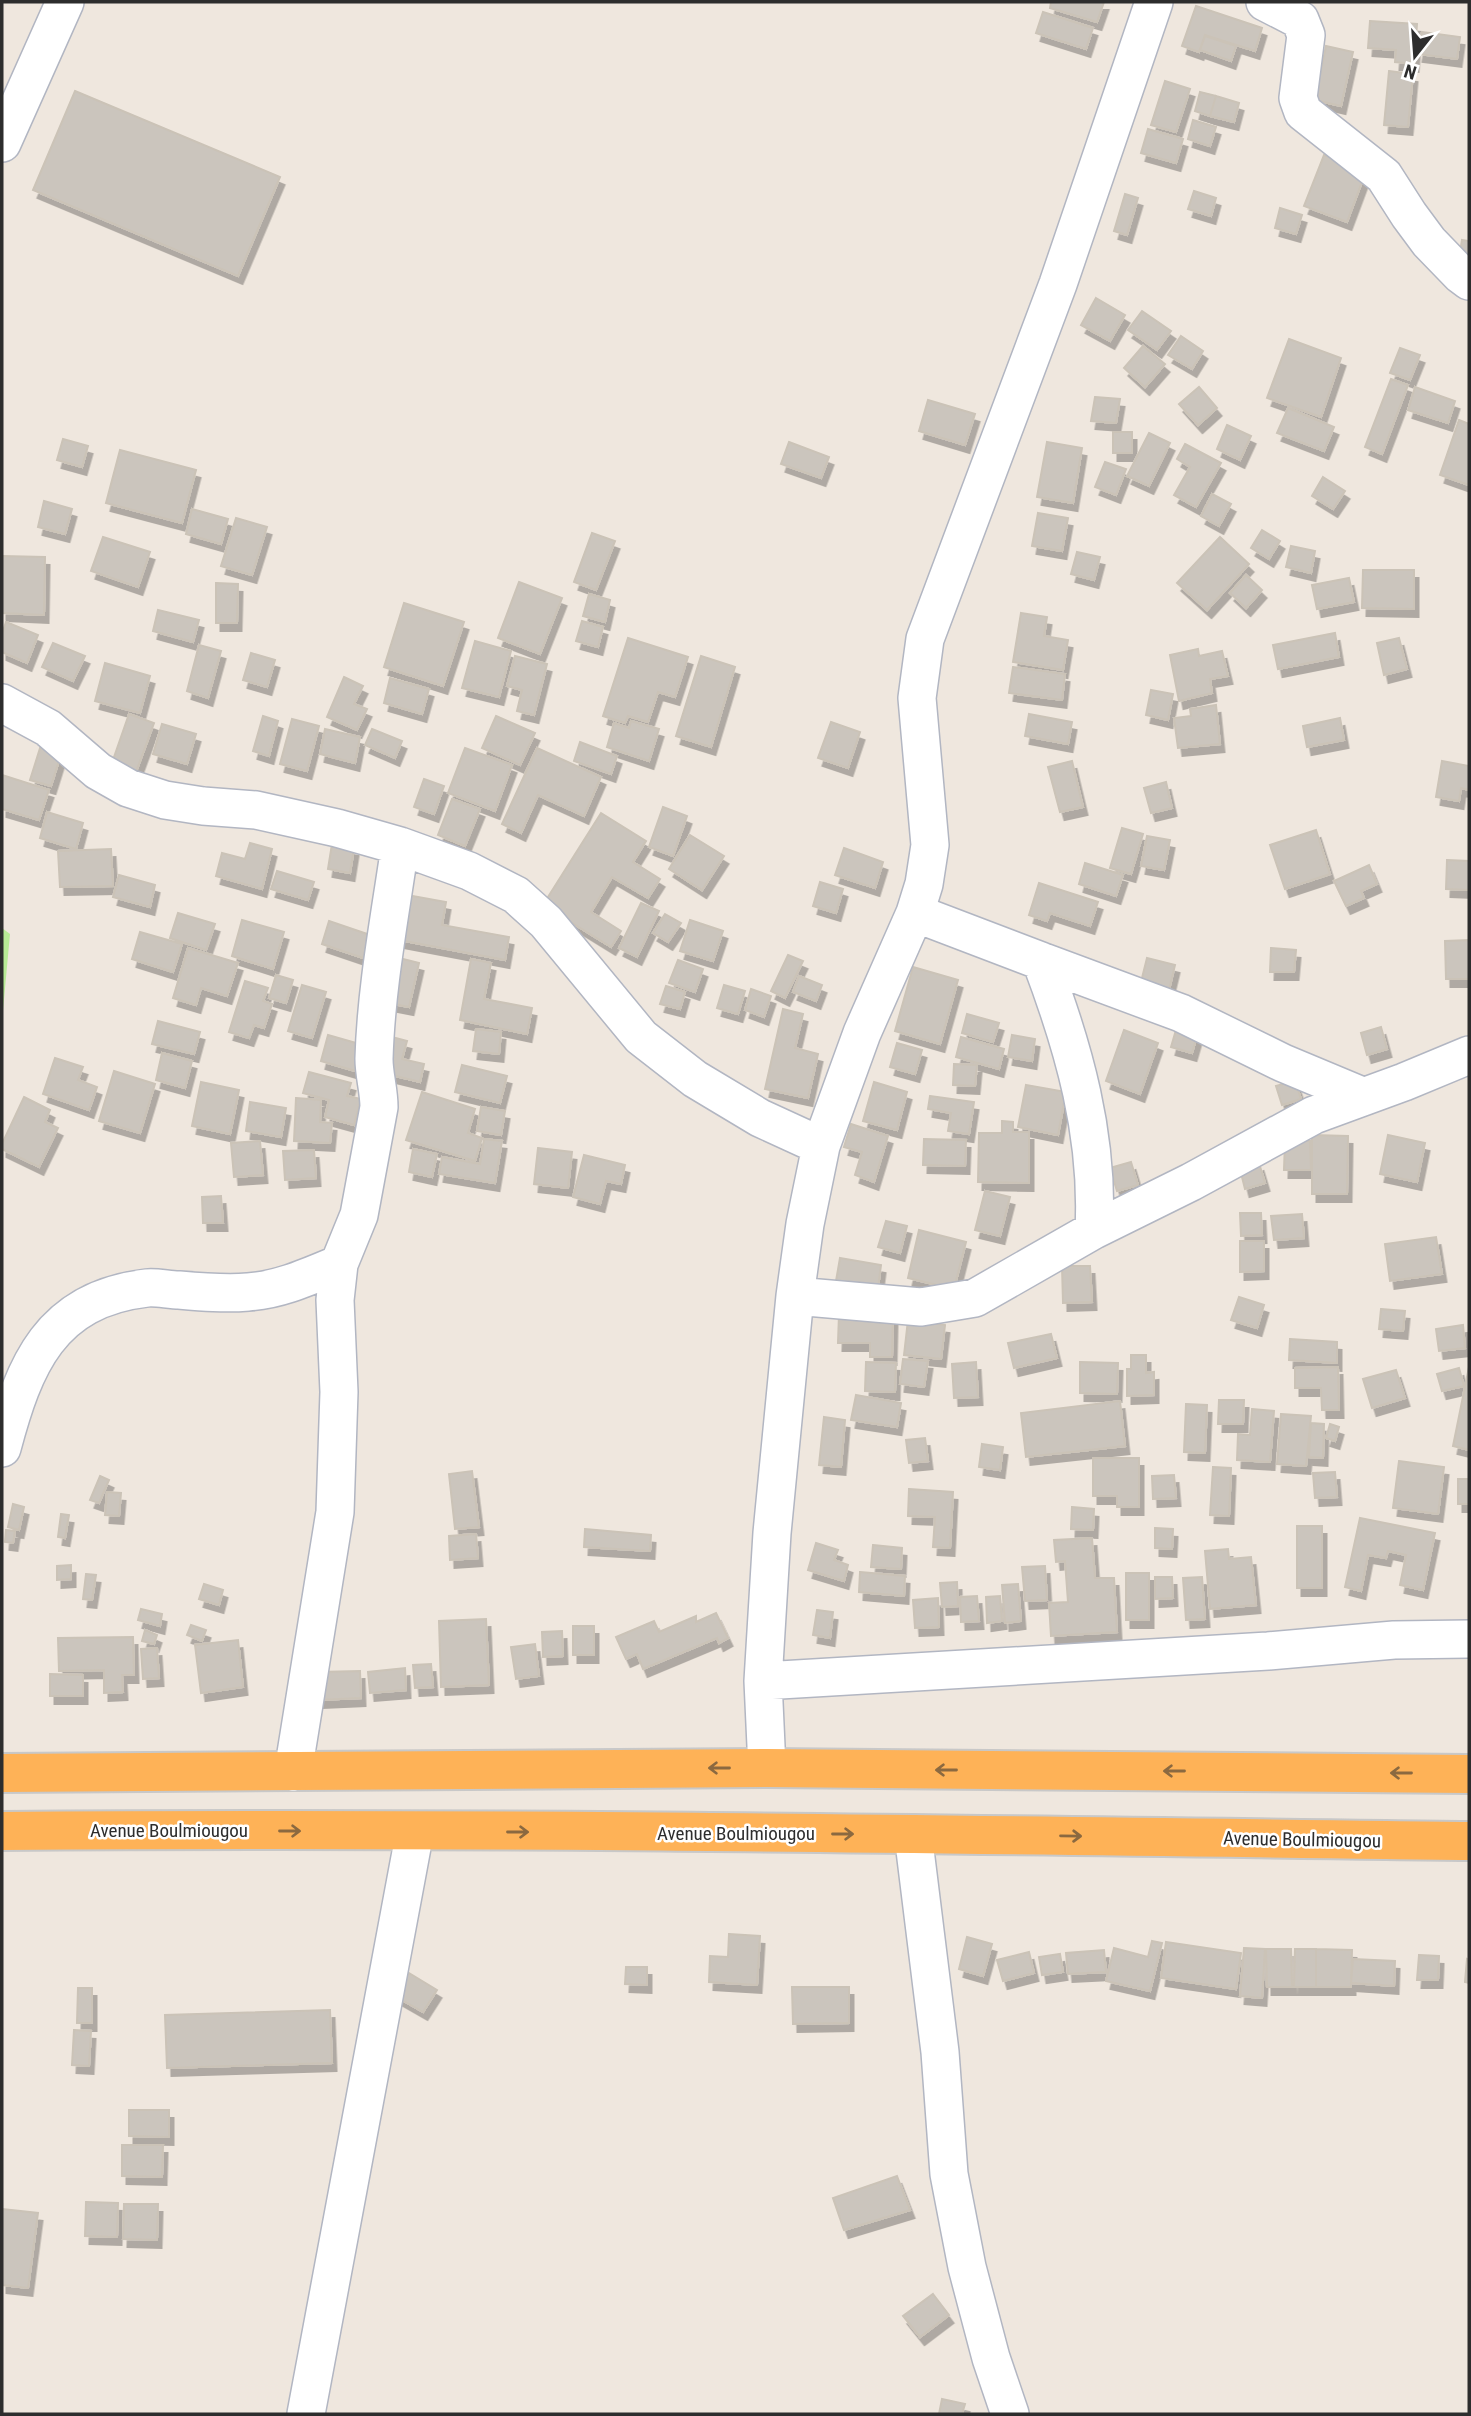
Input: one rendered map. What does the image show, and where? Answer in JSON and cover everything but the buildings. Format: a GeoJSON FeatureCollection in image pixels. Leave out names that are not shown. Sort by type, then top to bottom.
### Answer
{"type":"FeatureCollection","features":[{"type":"Feature","properties":{"kind":"highway"},"geometry":{"type":"LineString","coordinates":[[2,1773],[767,1768],[1469,1774]]}},
{"type":"Feature","properties":{"kind":"highway","name":"Avenue Boulmiougou"},"geometry":{"type":"LineString","coordinates":[[2,1831],[913,1834],[1469,1841]]}},
{"type":"Feature","properties":{"kind":"street"},"geometry":{"type":"LineString","coordinates":[[2,143],[65,2]]}},
{"type":"Feature","properties":{"kind":"street"},"geometry":{"type":"LineString","coordinates":[[767,1768],[763,1681],[772,1533],[795,1296],[821,1146],[862,1032],[915,912],[924,884],[930,845],[917,698],[925,639],[1058,284],[1154,2]]}},
{"type":"Feature","properties":{"kind":"street"},"geometry":{"type":"LineString","coordinates":[[1265,2],[1300,20],[1306,35],[1298,98],[1304,112],[1384,176],[1429,242],[1469,281]]}},
{"type":"Feature","properties":{"kind":"street"},"geometry":{"type":"LineString","coordinates":[[2,703],[48,728],[98,771],[128,788],[165,800],[256,810],[337,828],[400,846],[469,871],[516,895],[546,922],[641,1037],[695,1079],[760,1118],[821,1146]]}},
{"type":"Feature","properties":{"kind":"street"},"geometry":{"type":"LineString","coordinates":[[293,1772],[335,1512],[339,1392],[335,1300],[339,1264],[359,1215],[379,1107],[374,1061],[379,998],[400,846]]}},
{"type":"Feature","properties":{"kind":"street"},"geometry":{"type":"LineString","coordinates":[[915,912],[1181,1013],[1283,1063],[1362,1096]]}},
{"type":"Feature","properties":{"kind":"street"},"geometry":{"type":"LineString","coordinates":[[1041,961],[1071,1047],[1087,1120],[1094,1156],[1094,1230]]}},
{"type":"Feature","properties":{"kind":"street"},"geometry":{"type":"LineString","coordinates":[[795,1296],[921,1307],[975,1298],[1094,1230],[1191,1182],[1314,1115],[1469,1055]]}},
{"type":"Feature","properties":{"kind":"street"},"geometry":{"type":"LineString","coordinates":[[2,1448],[31,1363],[51,1333],[73,1313],[114,1295],[149,1288],[250,1292],[291,1283],[339,1264]]}},
{"type":"Feature","properties":{"kind":"street"},"geometry":{"type":"LineString","coordinates":[[763,1681],[1279,1650],[1394,1640],[1469,1639]]}},
{"type":"Feature","properties":{"kind":"street"},"geometry":{"type":"LineString","coordinates":[[306,2414],[415,1831]]}},
{"type":"Feature","properties":{"kind":"street"},"geometry":{"type":"LineString","coordinates":[[913,1834],[940,2052],[949,2174],[967,2267],[991,2358],[1010,2414]]}},
{"type":"Feature","properties":{"kind":"green space"},"geometry":{"type":"Polygon","coordinates":[[[2,928],[10,934],[2,1021],[2,928]]]}}]}
